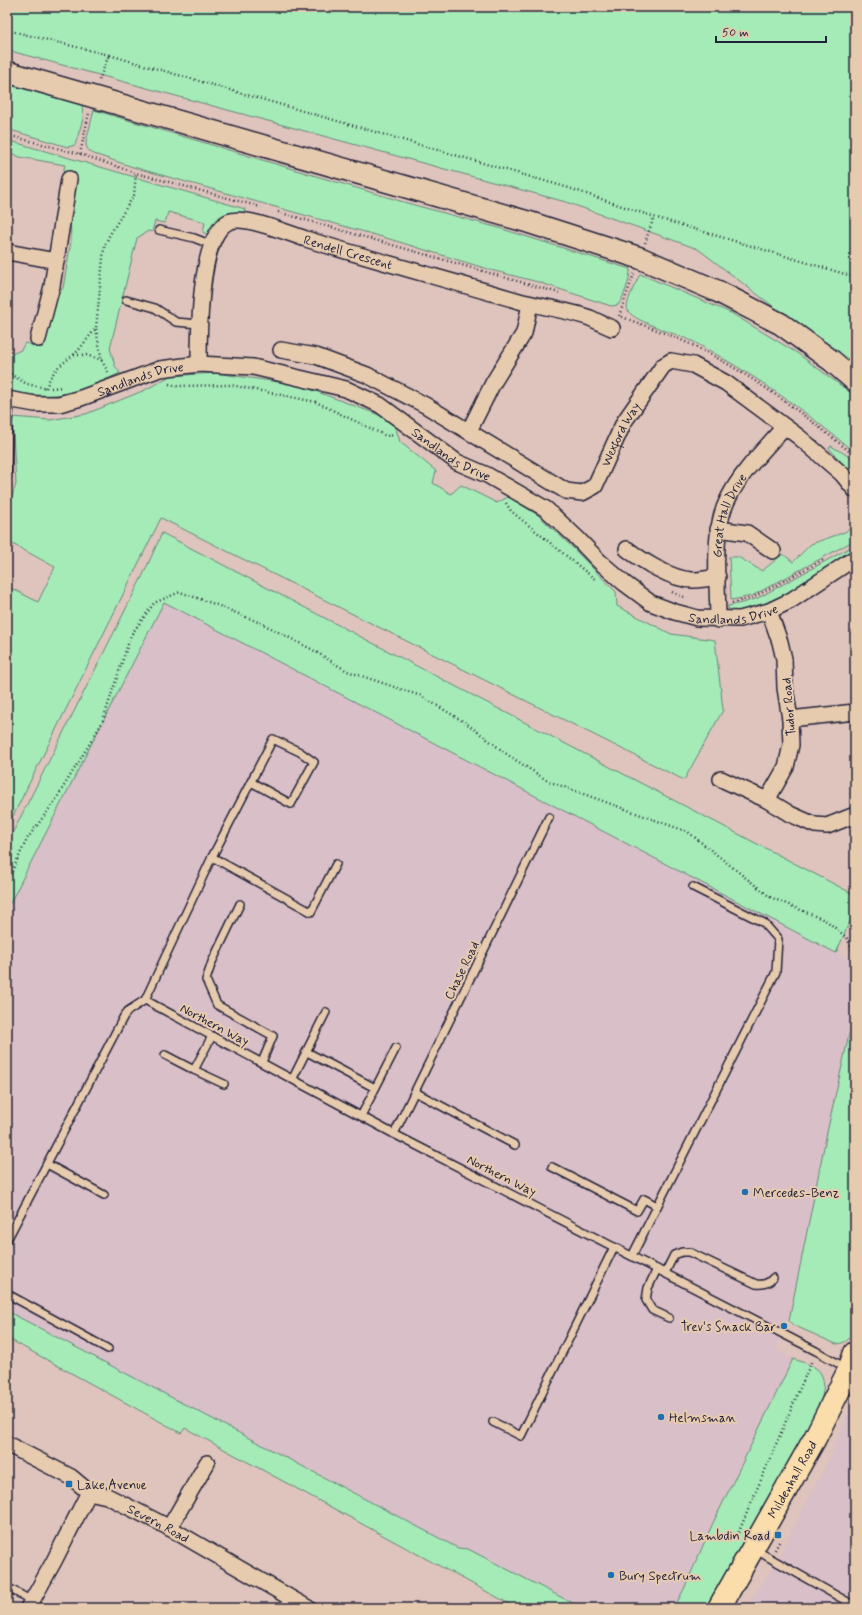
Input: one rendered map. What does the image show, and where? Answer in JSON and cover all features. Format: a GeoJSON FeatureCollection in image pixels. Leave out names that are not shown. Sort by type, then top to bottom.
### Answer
{"type":"FeatureCollection","features":[{"type":"Feature","properties":{"kind":"main road"},"geometry":{"type":"LineString","coordinates":[[7,72],[96,89],[640,258],[717,290],[781,324],[832,361],[855,381]]}},
{"type":"Feature","properties":{"kind":"main road","name":"Mildenhall Road"},"geometry":{"type":"LineString","coordinates":[[719,1608],[745,1544],[815,1438],[852,1361]]}},
{"type":"Feature","properties":{"kind":"street"},"geometry":{"type":"LineString","coordinates":[[38,339],[52,286],[69,179]]}},
{"type":"Feature","properties":{"kind":"street","name":"Rendell Crescent"},"geometry":{"type":"LineString","coordinates":[[199,364],[199,324],[205,268],[212,245],[218,231],[228,222],[245,220],[327,246],[530,304],[588,318],[612,328]]}},
{"type":"Feature","properties":{"kind":"street"},"geometry":{"type":"LineString","coordinates":[[7,251],[56,261]]}},
{"type":"Feature","properties":{"kind":"street"},"geometry":{"type":"LineString","coordinates":[[469,431],[492,383],[524,333],[530,304]]}},
{"type":"Feature","properties":{"kind":"street","name":"Wexford Way"},"geometry":{"type":"LineString","coordinates":[[281,350],[316,356],[369,370],[566,491],[582,493],[594,486],[624,422],[662,366],[671,361],[693,365],[726,383],[799,437],[842,474],[855,490]]}},
{"type":"Feature","properties":{"kind":"street","name":"Sandlands Drive"},"geometry":{"type":"LineString","coordinates":[[9,399],[35,404],[59,404],[81,398],[160,368],[199,364],[252,367],[346,389],[380,405],[457,462],[487,475],[546,509],[599,561],[624,583],[651,603],[689,616],[718,620],[740,619],[769,611],[790,601],[855,558]]}},
{"type":"Feature","properties":{"kind":"street","name":"Great Hall Drive"},"geometry":{"type":"LineString","coordinates":[[718,620],[718,529],[727,499],[744,473],[784,426]]}},
{"type":"Feature","properties":{"kind":"street"},"geometry":{"type":"LineString","coordinates":[[718,529],[747,533],[773,550]]}},
{"type":"Feature","properties":{"kind":"street"},"geometry":{"type":"LineString","coordinates":[[627,549],[644,562],[673,575],[692,580],[718,577]]}},
{"type":"Feature","properties":{"kind":"street","name":"Tudor Road"},"geometry":{"type":"LineString","coordinates":[[768,800],[786,767],[791,745],[790,719],[784,688],[784,659],[780,642],[769,611]]}},
{"type":"Feature","properties":{"kind":"street"},"geometry":{"type":"LineString","coordinates":[[790,719],[855,712]]}},
{"type":"Feature","properties":{"kind":"street"},"geometry":{"type":"LineString","coordinates":[[721,778],[768,800],[790,814],[815,825],[827,826],[854,815]]}},
{"type":"Feature","properties":{"kind":"street","name":"Severn Road"},"geometry":{"type":"LineString","coordinates":[[7,1444],[72,1477],[89,1492],[107,1496],[170,1528],[308,1608]]}},
{"type":"Feature","properties":{"kind":"street"},"geometry":{"type":"LineString","coordinates":[[170,1528],[207,1463]]}},
{"type":"Feature","properties":{"kind":"street"},"geometry":{"type":"LineString","coordinates":[[30,1604],[89,1492]]}},
{"type":"Feature","properties":{"kind":"lane"},"geometry":{"type":"LineString","coordinates":[[159,230],[194,238],[212,245]]}},
{"type":"Feature","properties":{"kind":"lane"},"geometry":{"type":"LineString","coordinates":[[126,300],[154,308],[176,322],[199,324]]}},
{"type":"Feature","properties":{"kind":"lane"},"geometry":{"type":"LineString","coordinates":[[7,476],[9,399]]}},
{"type":"Feature","properties":{"kind":"lane"},"geometry":{"type":"LineString","coordinates":[[7,1240],[124,1016],[128,1011],[145,1000],[212,857],[273,739],[300,752],[314,762],[291,804],[251,782]]}},
{"type":"Feature","properties":{"kind":"lane","name":"Chase Road"},"geometry":{"type":"LineString","coordinates":[[394,1134],[549,817]]}},
{"type":"Feature","properties":{"kind":"lane"},"geometry":{"type":"LineString","coordinates":[[212,857],[311,912],[336,864]]}},
{"type":"Feature","properties":{"kind":"lane"},"geometry":{"type":"LineString","coordinates":[[632,1256],[776,972],[778,939],[764,923],[693,887]]}},
{"type":"Feature","properties":{"kind":"lane"},"geometry":{"type":"LineString","coordinates":[[240,904],[212,962],[206,980],[217,1005],[273,1036],[262,1062]]}},
{"type":"Feature","properties":{"kind":"lane","name":"Northern Way"},"geometry":{"type":"LineString","coordinates":[[145,1000],[293,1078],[394,1134],[665,1274],[816,1351],[852,1361]]}},
{"type":"Feature","properties":{"kind":"lane"},"geometry":{"type":"LineString","coordinates":[[293,1078],[326,1012]]}},
{"type":"Feature","properties":{"kind":"lane"},"geometry":{"type":"LineString","coordinates":[[194,1070],[212,1036]]}},
{"type":"Feature","properties":{"kind":"lane"},"geometry":{"type":"LineString","coordinates":[[361,1116],[396,1048]]}},
{"type":"Feature","properties":{"kind":"lane"},"geometry":{"type":"LineString","coordinates":[[307,1052],[375,1088]]}},
{"type":"Feature","properties":{"kind":"lane"},"geometry":{"type":"LineString","coordinates":[[165,1055],[224,1084]]}},
{"type":"Feature","properties":{"kind":"lane"},"geometry":{"type":"LineString","coordinates":[[415,1092],[515,1145]]}},
{"type":"Feature","properties":{"kind":"lane"},"geometry":{"type":"LineString","coordinates":[[47,1164],[104,1195]]}},
{"type":"Feature","properties":{"kind":"lane"},"geometry":{"type":"LineString","coordinates":[[552,1167],[637,1211],[644,1199],[657,1206]]}},
{"type":"Feature","properties":{"kind":"lane"},"geometry":{"type":"LineString","coordinates":[[493,1422],[521,1436],[614,1247]]}},
{"type":"Feature","properties":{"kind":"lane"},"geometry":{"type":"LineString","coordinates":[[665,1274],[674,1255],[682,1252],[689,1252],[756,1284],[762,1285],[768,1283],[773,1278]]}},
{"type":"Feature","properties":{"kind":"lane"},"geometry":{"type":"LineString","coordinates":[[656,1269],[648,1288],[646,1300],[652,1310],[669,1318]]}},
{"type":"Feature","properties":{"kind":"lane"},"geometry":{"type":"LineString","coordinates":[[7,1292],[11,1296],[108,1349]]}},
{"type":"Feature","properties":{"kind":"lane"},"geometry":{"type":"LineString","coordinates":[[745,1544],[855,1606]]}},
{"type":"Feature","properties":{"kind":"lane"},"geometry":{"type":"LineString","coordinates":[[7,1587],[30,1604]]}},
{"type":"Feature","properties":{"kind":"path"},"geometry":{"type":"LineString","coordinates":[[7,30],[109,55],[570,188],[654,217],[855,277]]}},
{"type":"Feature","properties":{"kind":"path"},"geometry":{"type":"LineString","coordinates":[[80,154],[96,89],[109,55]]}},
{"type":"Feature","properties":{"kind":"path"},"geometry":{"type":"LineString","coordinates":[[108,372],[102,361],[96,328],[104,248],[109,236],[134,195],[136,173]]}},
{"type":"Feature","properties":{"kind":"path"},"geometry":{"type":"LineString","coordinates":[[46,388],[50,378],[57,368],[78,351],[96,328]]}},
{"type":"Feature","properties":{"kind":"path"},"geometry":{"type":"LineString","coordinates":[[72,356],[86,355],[102,361]]}},
{"type":"Feature","properties":{"kind":"path"},"geometry":{"type":"LineString","coordinates":[[166,382],[176,386],[231,385],[316,402],[386,436],[400,435]]}},
{"type":"Feature","properties":{"kind":"path"},"geometry":{"type":"LineString","coordinates":[[503,500],[511,511],[602,585]]}},
{"type":"Feature","properties":{"kind":"path"},"geometry":{"type":"LineString","coordinates":[[7,882],[27,839],[55,801],[102,723],[130,635],[154,604],[180,592],[263,624],[313,650],[347,671],[421,696],[466,723],[508,756],[548,781],[688,832],[770,897],[827,921],[847,938],[855,956]]}},
{"type":"Feature","properties":{"kind":"path"},"geometry":{"type":"LineString","coordinates":[[745,1544],[816,1351]]}},
{"type":"Feature","properties":{"kind":"shaded area"},"geometry":{"type":"Polygon","coordinates":[[[163,602],[836,953],[855,960],[855,1008],[826,1137],[791,1306],[791,1313],[776,1349],[793,1359],[712,1525],[674,1608],[582,1608],[468,1549],[458,1548],[7,1311],[7,909],[163,602]]]}},
{"type":"Feature","properties":{"kind":"shaded area"},"geometry":{"type":"Polygon","coordinates":[[[855,1396],[855,1608],[746,1608],[774,1566],[833,1451],[855,1396]]]}},
{"type":"Feature","properties":{"kind":"green space"},"geometry":{"type":"Polygon","coordinates":[[[7,7],[855,7],[855,369],[698,249],[566,202],[7,50],[7,7]]]}},
{"type":"Feature","properties":{"kind":"green space"},"geometry":{"type":"Polygon","coordinates":[[[7,84],[82,105],[83,119],[75,145],[68,147],[7,129],[7,84]]]}},
{"type":"Feature","properties":{"kind":"green space"},"geometry":{"type":"Polygon","coordinates":[[[94,110],[407,203],[499,228],[630,269],[626,288],[618,305],[611,306],[538,282],[491,270],[386,238],[133,167],[94,154],[90,152],[86,146],[86,142],[94,110]]]}},
{"type":"Feature","properties":{"kind":"green space"},"geometry":{"type":"Polygon","coordinates":[[[7,140],[245,209],[244,212],[226,215],[215,224],[208,235],[203,232],[205,222],[168,212],[165,223],[155,221],[152,232],[148,231],[137,238],[110,348],[115,366],[120,373],[71,393],[44,395],[25,394],[7,390],[7,352],[12,354],[21,350],[25,343],[42,348],[58,295],[63,288],[71,241],[70,206],[76,176],[63,174],[65,165],[20,157],[7,151],[7,140]]]}},
{"type":"Feature","properties":{"kind":"green space"},"geometry":{"type":"Polygon","coordinates":[[[640,274],[731,313],[797,353],[855,396],[855,453],[797,407],[737,366],[694,342],[648,324],[632,315],[627,308],[631,292],[640,274]]]}},
{"type":"Feature","properties":{"kind":"green space"},"geometry":{"type":"Polygon","coordinates":[[[215,373],[299,385],[379,415],[395,426],[400,442],[436,471],[433,483],[451,494],[461,485],[497,503],[508,497],[538,515],[570,545],[616,592],[617,606],[671,634],[715,640],[723,710],[684,780],[161,518],[7,828],[7,586],[38,602],[55,567],[7,541],[7,511],[16,484],[12,417],[50,420],[86,414],[145,390],[170,376],[215,373]]]}},
{"type":"Feature","properties":{"kind":"green space"},"geometry":{"type":"Polygon","coordinates":[[[831,446],[855,460],[855,478],[829,448],[831,446]]]}},
{"type":"Feature","properties":{"kind":"green space"},"geometry":{"type":"Polygon","coordinates":[[[855,524],[855,540],[752,596],[731,600],[729,557],[738,557],[762,571],[783,554],[793,562],[811,544],[845,532],[855,524]]]}},
{"type":"Feature","properties":{"kind":"green space"},"geometry":{"type":"Polygon","coordinates":[[[162,533],[855,895],[855,910],[836,953],[164,602],[7,909],[7,844],[144,573],[162,533]]]}},
{"type":"Feature","properties":{"kind":"green space"},"geometry":{"type":"Polygon","coordinates":[[[855,545],[855,548],[778,598],[746,610],[732,611],[728,608],[728,606],[758,598],[855,545]]]}},
{"type":"Feature","properties":{"kind":"green space"},"geometry":{"type":"Polygon","coordinates":[[[855,1008],[855,1322],[848,1340],[836,1344],[793,1325],[789,1321],[826,1137],[855,1008]]]}},
{"type":"Feature","properties":{"kind":"green space"},"geometry":{"type":"Polygon","coordinates":[[[7,1311],[458,1548],[468,1549],[582,1608],[517,1608],[185,1428],[181,1433],[7,1338],[7,1311]]]}},
{"type":"Feature","properties":{"kind":"green space"},"geometry":{"type":"Polygon","coordinates":[[[793,1359],[814,1367],[819,1371],[822,1377],[822,1396],[816,1414],[714,1604],[706,1603],[703,1608],[674,1608],[712,1525],[793,1359]]]}},
{"type":"Feature","properties":{"kind":"place","name":"Mercedes-Benz"},"geometry":{"type":"Point","coordinates":[745,1192]}},
{"type":"Feature","properties":{"kind":"place","name":"Trev's Snack Bar"},"geometry":{"type":"Point","coordinates":[784,1326]}},
{"type":"Feature","properties":{"kind":"place","name":"Helmsman"},"geometry":{"type":"Point","coordinates":[661,1417]}},
{"type":"Feature","properties":{"kind":"place","name":"Lake Avenue"},"geometry":{"type":"Point","coordinates":[69,1484]}},
{"type":"Feature","properties":{"kind":"place","name":"Lambdin Road"},"geometry":{"type":"Point","coordinates":[778,1535]}},
{"type":"Feature","properties":{"kind":"place","name":"Bury Spectrum"},"geometry":{"type":"Point","coordinates":[611,1575]}}]}
